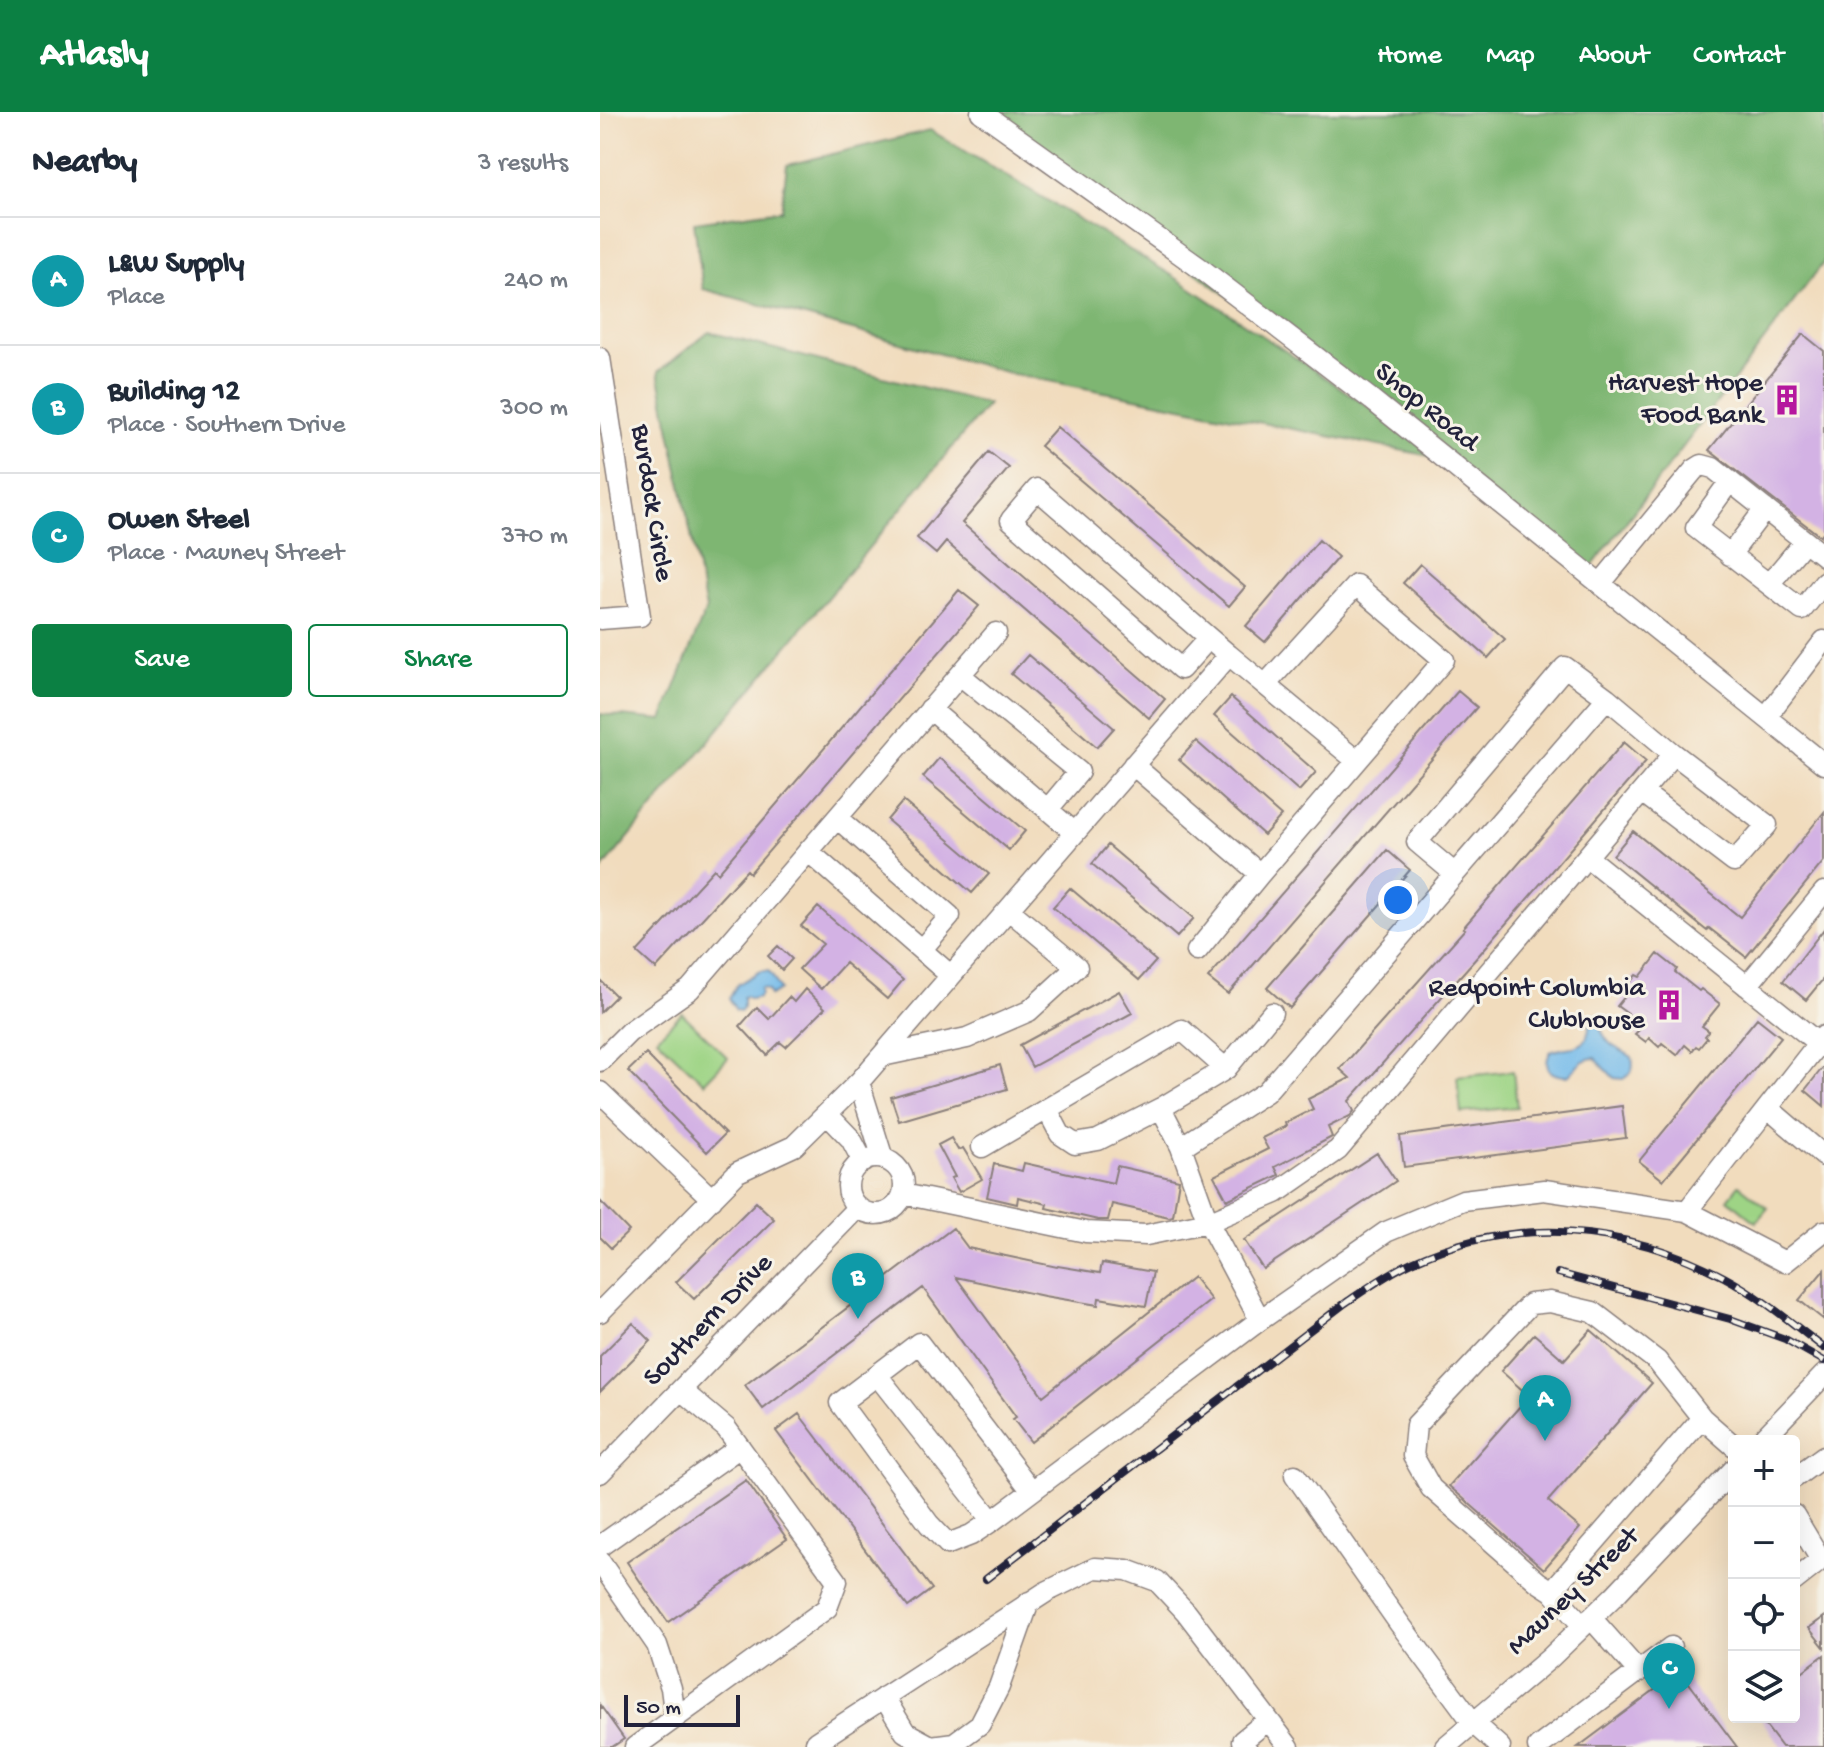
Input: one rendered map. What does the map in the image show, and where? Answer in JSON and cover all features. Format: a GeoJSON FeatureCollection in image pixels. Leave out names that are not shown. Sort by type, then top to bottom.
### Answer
{"type":"FeatureCollection","features":[{"type":"Feature","properties":{"kind":"street","name":"Shop Road"},"geometry":{"type":"LineString","coordinates":[[981,112],[1216,280],[1372,400],[1824,764]]}},
{"type":"Feature","properties":{"kind":"street","name":"Burdock Circle"},"geometry":{"type":"LineString","coordinates":[[600,358],[640,616],[600,619]]}},
{"type":"Feature","properties":{"kind":"street"},"geometry":{"type":"LineString","coordinates":[[1601,583],[1694,470],[1702,465],[1713,468],[1824,556]]}},
{"type":"Feature","properties":{"kind":"street"},"geometry":{"type":"LineString","coordinates":[[1730,481],[1696,528],[1802,610],[1824,582]]}},
{"type":"Feature","properties":{"kind":"street"},"geometry":{"type":"LineString","coordinates":[[1209,638],[1181,669],[1011,520],[1037,489],[1357,761]]}},
{"type":"Feature","properties":{"kind":"street"},"geometry":{"type":"LineString","coordinates":[[1730,555],[1765,509]]}},
{"type":"Feature","properties":{"kind":"street"},"geometry":{"type":"LineString","coordinates":[[1769,584],[1805,541]]}},
{"type":"Feature","properties":{"kind":"street"},"geometry":{"type":"LineString","coordinates":[[1197,951],[1444,660],[1356,585],[1265,685]]}},
{"type":"Feature","properties":{"kind":"street"},"geometry":{"type":"LineString","coordinates":[[600,1061],[629,1032],[690,989],[996,633]]}},
{"type":"Feature","properties":{"kind":"street"},"geometry":{"type":"LineString","coordinates":[[1766,717],[1824,641]]}},
{"type":"Feature","properties":{"kind":"street"},"geometry":{"type":"LineString","coordinates":[[600,1312],[738,1172],[794,1146],[859,1082],[1229,655]]}},
{"type":"Feature","properties":{"kind":"street"},"geometry":{"type":"LineString","coordinates":[[1455,874],[1417,842],[1565,667],[1767,825],[1734,862],[1642,792]]}},
{"type":"Feature","properties":{"kind":"street"},"geometry":{"type":"LineString","coordinates":[[960,675],[1079,772],[1048,809]]}},
{"type":"Feature","properties":{"kind":"street"},"geometry":{"type":"LineString","coordinates":[[1181,1147],[1266,1092],[1607,698]]}},
{"type":"Feature","properties":{"kind":"street"},"geometry":{"type":"LineString","coordinates":[[930,709],[1075,833]]}},
{"type":"Feature","properties":{"kind":"street"},"geometry":{"type":"LineString","coordinates":[[903,1194],[1086,1232],[1146,1235],[1208,1222],[1276,1193],[1338,1150],[1674,754]]}},
{"type":"Feature","properties":{"kind":"street"},"geometry":{"type":"LineString","coordinates":[[1133,765],[1260,874]]}},
{"type":"Feature","properties":{"kind":"street"},"geometry":{"type":"LineString","coordinates":[[837,818],[950,916],[922,949]]}},
{"type":"Feature","properties":{"kind":"street"},"geometry":{"type":"LineString","coordinates":[[808,851],[950,975]]}},
{"type":"Feature","properties":{"kind":"street"},"geometry":{"type":"LineString","coordinates":[[1587,857],[1747,986],[1821,1040],[1687,1211]]}},
{"type":"Feature","properties":{"kind":"street"},"geometry":{"type":"LineString","coordinates":[[1747,986],[1824,892]]}},
{"type":"Feature","properties":{"kind":"street"},"geometry":{"type":"LineString","coordinates":[[882,1056],[967,1038],[1029,1011],[1077,967],[1009,910]]}},
{"type":"Feature","properties":{"kind":"street"},"geometry":{"type":"LineString","coordinates":[[1047,1109],[1060,1134],[1075,1144],[1098,1140],[1161,1108],[1226,1069],[1272,1013]]}},
{"type":"Feature","properties":{"kind":"street"},"geometry":{"type":"LineString","coordinates":[[982,1147],[1182,1030],[1226,1069]]}},
{"type":"Feature","properties":{"kind":"street"},"geometry":{"type":"LineString","coordinates":[[859,1082],[873,1160]]}},
{"type":"Feature","properties":{"kind":"street"},"geometry":{"type":"LineString","coordinates":[[600,1092],[712,1199]]}},
{"type":"Feature","properties":{"kind":"street"},"geometry":{"type":"LineString","coordinates":[[1161,1108],[1181,1147],[1208,1222],[1260,1320]]}},
{"type":"Feature","properties":{"kind":"street"},"geometry":{"type":"LineString","coordinates":[[1768,1108],[1824,1156]]}},
{"type":"Feature","properties":{"kind":"street"},"geometry":{"type":"LineString","coordinates":[[827,1114],[873,1160]]}},
{"type":"Feature","properties":{"kind":"street"},"geometry":{"type":"LineString","coordinates":[[873,1160],[891,1162],[898,1168],[904,1185],[903,1194],[892,1209],[884,1213],[865,1212],[852,1199],[848,1181],[857,1165],[873,1160]]}},
{"type":"Feature","properties":{"kind":"street"},"geometry":{"type":"LineString","coordinates":[[1031,1490],[919,1343],[840,1403],[929,1524],[948,1544],[971,1535],[992,1521],[1260,1320],[1386,1232],[1463,1200],[1544,1190],[1687,1211],[1785,1262],[1824,1231]]}},
{"type":"Feature","properties":{"kind":"street","name":"Southern Drive"},"geometry":{"type":"LineString","coordinates":[[600,1473],[858,1207]]}},
{"type":"Feature","properties":{"kind":"street"},"geometry":{"type":"LineString","coordinates":[[1639,1672],[1552,1591],[1431,1488],[1413,1456],[1416,1425],[1530,1304],[1550,1302],[1593,1312],[1657,1361],[1702,1418],[1728,1441]]}},
{"type":"Feature","properties":{"kind":"street"},"geometry":{"type":"LineString","coordinates":[[877,1375],[992,1521]]}},
{"type":"Feature","properties":{"kind":"street"},"geometry":{"type":"LineString","coordinates":[[1767,1435],[1824,1375]]}},
{"type":"Feature","properties":{"kind":"street"},"geometry":{"type":"LineString","coordinates":[[635,1747],[827,1608],[837,1581],[726,1428],[681,1390]]}},
{"type":"Feature","properties":{"kind":"street"},"geometry":{"type":"LineString","coordinates":[[1552,1591],[1702,1418]]}},
{"type":"Feature","properties":{"kind":"street"},"geometry":{"type":"LineString","coordinates":[[600,1546],[740,1447]]}},
{"type":"Feature","properties":{"kind":"street"},"geometry":{"type":"LineString","coordinates":[[1800,1474],[1824,1456]]}},
{"type":"Feature","properties":{"kind":"street"},"geometry":{"type":"LineString","coordinates":[[1295,1475],[1474,1724],[1500,1747]]}},
{"type":"Feature","properties":{"kind":"street","name":"Mauney Street"},"geometry":{"type":"LineString","coordinates":[[1445,1747],[1550,1658],[1728,1475]]}},
{"type":"Feature","properties":{"kind":"street"},"geometry":{"type":"LineString","coordinates":[[1800,1525],[1818,1555],[1817,1563],[1800,1576]]}},
{"type":"Feature","properties":{"kind":"street"},"geometry":{"type":"LineString","coordinates":[[600,1562],[657,1645],[671,1688],[675,1718]]}},
{"type":"Feature","properties":{"kind":"street"},"geometry":{"type":"LineString","coordinates":[[816,1742],[1029,1602],[1095,1568],[1127,1570],[1157,1581],[1186,1612],[1289,1747]]}},
{"type":"Feature","properties":{"kind":"street"},"geometry":{"type":"LineString","coordinates":[[884,1697],[905,1732],[931,1746],[954,1743],[980,1724],[999,1687],[1029,1602]]}},
{"type":"Feature","properties":{"kind":"street"},"geometry":{"type":"LineString","coordinates":[[1538,1747],[1671,1647]]}},
{"type":"Feature","properties":{"kind":"street"},"geometry":{"type":"LineString","coordinates":[[1246,1747],[1242,1741],[1268,1720]]}},
{"type":"Feature","properties":{"kind":"green space"},"geometry":{"type":"Polygon","coordinates":[[[981,112],[1824,112],[1824,262],[1587,573],[1445,459],[1013,374],[703,289],[694,222],[781,210],[787,165],[930,130],[1170,274],[1432,449],[981,112]]]}},
{"type":"Feature","properties":{"kind":"green space"},"geometry":{"type":"Polygon","coordinates":[[[709,332],[988,404],[600,872],[600,714],[662,720],[706,609],[658,372],[709,332]]]}},
{"type":"Feature","properties":{"kind":"green space"},"geometry":{"type":"Polygon","coordinates":[[[682,1013],[728,1058],[704,1083],[657,1038],[682,1013]]]}},
{"type":"Feature","properties":{"kind":"green space"},"geometry":{"type":"Polygon","coordinates":[[[1513,1071],[1517,1107],[1461,1113],[1457,1077],[1513,1071]]]}},
{"type":"Feature","properties":{"kind":"green space"},"geometry":{"type":"Polygon","coordinates":[[[1739,1185],[1768,1208],[1756,1222],[1728,1199],[1739,1185]]]}},
{"type":"Feature","properties":{"kind":"water"},"geometry":{"type":"Polygon","coordinates":[[[760,971],[768,971],[780,990],[770,996],[768,990],[762,988],[759,997],[743,997],[741,1011],[736,1010],[729,999],[737,985],[760,971]]]}},
{"type":"Feature","properties":{"kind":"water"},"geometry":{"type":"Polygon","coordinates":[[[1600,1016],[1602,1022],[1599,1026],[1609,1043],[1632,1057],[1631,1073],[1623,1079],[1614,1078],[1595,1058],[1583,1061],[1568,1076],[1550,1071],[1547,1063],[1550,1052],[1584,1042],[1590,1017],[1600,1016]]]}},
{"type":"Feature","properties":{"kind":"building","name":"Harvest Hope Food Bank"},"geometry":{"type":"Polygon","coordinates":[[[1803,334],[1824,351],[1824,531],[1820,536],[1709,450],[1803,334]]]}},
{"type":"Feature","properties":{"kind":"building"},"geometry":{"type":"Polygon","coordinates":[[[1057,427],[1245,587],[1229,606],[1040,446],[1057,427]]]}},
{"type":"Feature","properties":{"kind":"building"},"geometry":{"type":"Polygon","coordinates":[[[989,452],[1009,468],[962,523],[1165,699],[1149,718],[946,542],[936,554],[917,538],[989,452]]]}},
{"type":"Feature","properties":{"kind":"building"},"geometry":{"type":"Polygon","coordinates":[[[1319,540],[1338,557],[1265,642],[1246,626],[1319,540]]]}},
{"type":"Feature","properties":{"kind":"building"},"geometry":{"type":"Polygon","coordinates":[[[1420,564],[1505,639],[1488,658],[1403,583],[1420,564]]]}},
{"type":"Feature","properties":{"kind":"building"},"geometry":{"type":"Polygon","coordinates":[[[959,590],[979,606],[750,873],[747,870],[656,969],[637,952],[714,869],[718,873],[959,590]]]}},
{"type":"Feature","properties":{"kind":"building"},"geometry":{"type":"Polygon","coordinates":[[[1028,655],[1114,728],[1097,747],[1011,674],[1028,655]]]}},
{"type":"Feature","properties":{"kind":"building"},"geometry":{"type":"Polygon","coordinates":[[[1458,691],[1477,707],[1228,994],[1208,978],[1458,691]]]}},
{"type":"Feature","properties":{"kind":"building"},"geometry":{"type":"Polygon","coordinates":[[[1231,697],[1316,772],[1299,791],[1214,716],[1231,697]]]}},
{"type":"Feature","properties":{"kind":"building"},"geometry":{"type":"Polygon","coordinates":[[[1196,741],[1281,816],[1264,835],[1179,760],[1196,741]]]}},
{"type":"Feature","properties":{"kind":"building"},"geometry":{"type":"Polygon","coordinates":[[[1624,742],[1646,761],[1349,1101],[1354,1111],[1328,1127],[1332,1137],[1275,1167],[1279,1175],[1227,1200],[1214,1176],[1268,1149],[1262,1138],[1313,1109],[1308,1099],[1350,1078],[1340,1069],[1465,929],[1624,742]]]}},
{"type":"Feature","properties":{"kind":"building"},"geometry":{"type":"Polygon","coordinates":[[[939,758],[1025,831],[1009,850],[923,777],[939,758]]]}},
{"type":"Feature","properties":{"kind":"building"},"geometry":{"type":"Polygon","coordinates":[[[903,801],[989,874],[972,893],[887,820],[903,801]]]}},
{"type":"Feature","properties":{"kind":"building"},"geometry":{"type":"Polygon","coordinates":[[[1824,812],[1824,861],[1746,957],[1709,928],[1707,931],[1613,855],[1633,831],[1740,917],[1824,812]]]}},
{"type":"Feature","properties":{"kind":"building"},"geometry":{"type":"Polygon","coordinates":[[[1108,845],[1194,918],[1177,937],[1092,864],[1108,845]]]}},
{"type":"Feature","properties":{"kind":"building"},"geometry":{"type":"Polygon","coordinates":[[[1387,850],[1410,870],[1290,1008],[1267,988],[1387,850]]]}},
{"type":"Feature","properties":{"kind":"building"},"geometry":{"type":"Polygon","coordinates":[[[1070,888],[1156,961],[1139,980],[1053,907],[1070,888]]]}},
{"type":"Feature","properties":{"kind":"building"},"geometry":{"type":"Polygon","coordinates":[[[818,907],[903,980],[887,999],[845,963],[821,989],[799,969],[823,944],[801,926],[818,907]]]}},
{"type":"Feature","properties":{"kind":"building"},"geometry":{"type":"Polygon","coordinates":[[[1824,929],[1824,978],[1806,1000],[1783,981],[1824,929]]]}},
{"type":"Feature","properties":{"kind":"building"},"geometry":{"type":"Polygon","coordinates":[[[778,946],[792,959],[782,970],[768,956],[778,946]]]}},
{"type":"Feature","properties":{"kind":"building","name":"Redpoint Columbia Clubhouse"},"geometry":{"type":"Polygon","coordinates":[[[1658,954],[1677,969],[1675,972],[1720,1004],[1702,1026],[1709,1031],[1705,1036],[1707,1038],[1692,1051],[1685,1045],[1677,1055],[1662,1043],[1659,1047],[1649,1038],[1646,1042],[1635,1034],[1639,1030],[1628,1021],[1632,1017],[1617,1006],[1626,995],[1622,992],[1636,975],[1640,977],[1658,954]]]}},
{"type":"Feature","properties":{"kind":"building"},"geometry":{"type":"Polygon","coordinates":[[[600,980],[616,996],[600,1012],[600,980]]]}},
{"type":"Feature","properties":{"kind":"building"},"geometry":{"type":"Polygon","coordinates":[[[805,989],[825,1008],[786,1047],[780,1042],[767,1055],[740,1026],[757,1007],[769,1019],[789,997],[794,1002],[805,989]]]}},
{"type":"Feature","properties":{"kind":"building"},"geometry":{"type":"Polygon","coordinates":[[[1119,991],[1132,1013],[1032,1067],[1020,1045],[1119,991]]]}},
{"type":"Feature","properties":{"kind":"building"},"geometry":{"type":"Polygon","coordinates":[[[1757,1018],[1781,1037],[1663,1180],[1639,1161],[1757,1018]]]}},
{"type":"Feature","properties":{"kind":"building"},"geometry":{"type":"Polygon","coordinates":[[[646,1054],[725,1134],[707,1152],[628,1071],[646,1054]]]}},
{"type":"Feature","properties":{"kind":"building"},"geometry":{"type":"Polygon","coordinates":[[[1000,1065],[1007,1089],[899,1121],[891,1097],[1000,1065]]]}},
{"type":"Feature","properties":{"kind":"building"},"geometry":{"type":"Polygon","coordinates":[[[1824,1066],[1824,1106],[1805,1090],[1824,1066]]]}},
{"type":"Feature","properties":{"kind":"building"},"geometry":{"type":"Polygon","coordinates":[[[1622,1106],[1626,1138],[1404,1167],[1400,1136],[1622,1106]]]}},
{"type":"Feature","properties":{"kind":"building"},"geometry":{"type":"Polygon","coordinates":[[[951,1138],[958,1150],[963,1148],[982,1179],[959,1192],[951,1178],[955,1177],[938,1145],[951,1138]]]}},
{"type":"Feature","properties":{"kind":"building"},"geometry":{"type":"Polygon","coordinates":[[[1377,1153],[1396,1181],[1263,1269],[1244,1240],[1377,1153]]]}},
{"type":"Feature","properties":{"kind":"building"},"geometry":{"type":"Polygon","coordinates":[[[1024,1163],[1113,1183],[1117,1166],[1179,1180],[1173,1216],[1112,1204],[1108,1220],[1098,1220],[1046,1208],[1047,1204],[1018,1197],[1017,1204],[987,1197],[994,1164],[1022,1171],[1024,1163]]]}},
{"type":"Feature","properties":{"kind":"building"},"geometry":{"type":"Polygon","coordinates":[[[600,1201],[629,1231],[611,1248],[600,1237],[600,1201]]]}},
{"type":"Feature","properties":{"kind":"building"},"geometry":{"type":"Polygon","coordinates":[[[756,1202],[774,1219],[694,1299],[676,1282],[756,1202]]]}},
{"type":"Feature","properties":{"kind":"building"},"geometry":{"type":"Polygon","coordinates":[[[953,1228],[968,1248],[1100,1273],[1102,1263],[1153,1272],[1146,1306],[1099,1298],[1098,1305],[956,1277],[1043,1396],[1193,1277],[1211,1300],[1031,1442],[923,1288],[763,1409],[745,1385],[953,1228]]]}},
{"type":"Feature","properties":{"kind":"building"},"geometry":{"type":"Polygon","coordinates":[[[1824,1270],[1824,1320],[1799,1300],[1824,1270]]]}},
{"type":"Feature","properties":{"kind":"building"},"geometry":{"type":"Polygon","coordinates":[[[633,1323],[651,1341],[600,1392],[600,1356],[633,1323]]]}},
{"type":"Feature","properties":{"kind":"building"},"geometry":{"type":"Polygon","coordinates":[[[1591,1330],[1652,1383],[1548,1501],[1580,1528],[1544,1569],[1449,1486],[1529,1396],[1501,1371],[1534,1334],[1564,1360],[1591,1330]]]}},
{"type":"Feature","properties":{"kind":"building"},"geometry":{"type":"Polygon","coordinates":[[[799,1414],[932,1589],[908,1607],[776,1431],[799,1414]]]}},
{"type":"Feature","properties":{"kind":"building"},"geometry":{"type":"Polygon","coordinates":[[[746,1480],[787,1539],[668,1622],[627,1562],[746,1480]]]}},
{"type":"Feature","properties":{"kind":"building"},"geometry":{"type":"Polygon","coordinates":[[[1824,1617],[1824,1647],[1809,1628],[1824,1617]]]}},
{"type":"Feature","properties":{"kind":"building"},"geometry":{"type":"Polygon","coordinates":[[[1824,1655],[1824,1747],[1782,1747],[1764,1723],[1800,1723],[1800,1673],[1824,1655]]]}},
{"type":"Feature","properties":{"kind":"building"},"geometry":{"type":"Polygon","coordinates":[[[1680,1671],[1737,1747],[1578,1747],[1680,1671]]]}},
{"type":"Feature","properties":{"kind":"building"},"geometry":{"type":"Polygon","coordinates":[[[600,1705],[624,1739],[612,1747],[600,1747],[600,1705]]]}},
{"type":"Feature","properties":{"kind":"railway"},"geometry":{"type":"LineString","coordinates":[[986,1579],[1344,1304],[1403,1266],[1451,1247],[1490,1237],[1530,1232],[1570,1232],[1648,1246],[1686,1259],[1737,1284],[1824,1348]]}},
{"type":"Feature","properties":{"kind":"railway"},"geometry":{"type":"LineString","coordinates":[[1558,1273],[1730,1319],[1785,1339],[1824,1361]]}},
{"type":"Feature","properties":{"kind":"place","name":"Harvest Hope Food Bank"},"geometry":{"type":"Point","coordinates":[1787,400]}},
{"type":"Feature","properties":{"kind":"place","name":"Redpoint Columbia Clubhouse"},"geometry":{"type":"Point","coordinates":[1669,1005]}},
{"type":"Feature","properties":{"kind":"place","name":"Building 12"},"geometry":{"type":"Point","coordinates":[858,1319]}},
{"type":"Feature","properties":{"kind":"place","name":"L&W Supply"},"geometry":{"type":"Point","coordinates":[1545,1441]}},
{"type":"Feature","properties":{"kind":"place","name":"Owen Steel"},"geometry":{"type":"Point","coordinates":[1669,1709]}}]}
